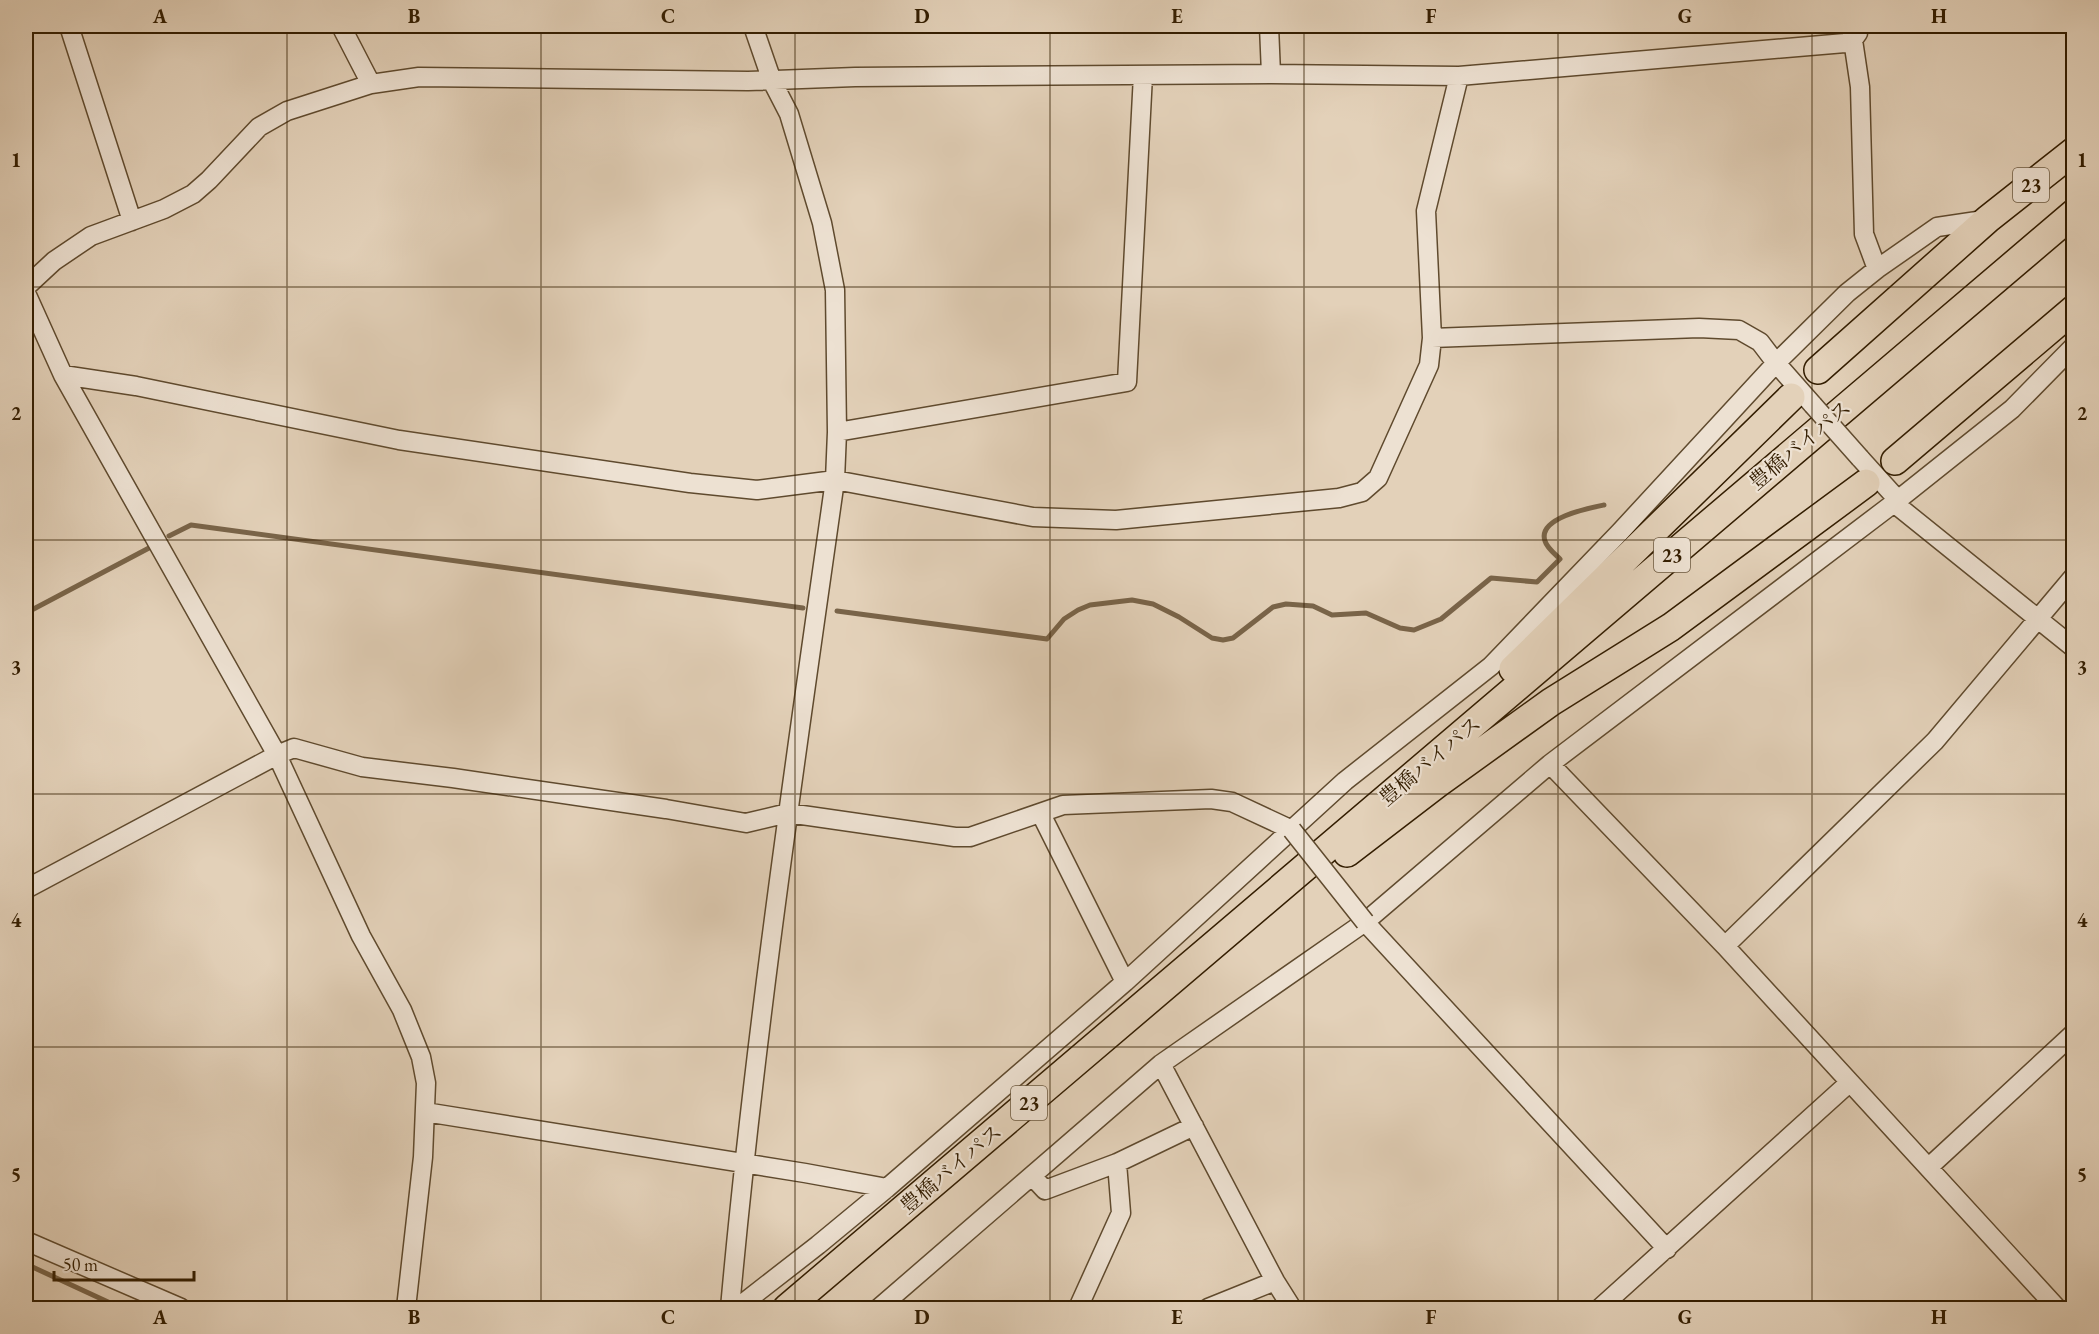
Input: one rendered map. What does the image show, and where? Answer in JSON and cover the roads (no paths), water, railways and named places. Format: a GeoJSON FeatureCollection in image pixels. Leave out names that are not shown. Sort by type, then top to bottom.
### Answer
{"type":"FeatureCollection","features":[{"type":"Feature","properties":{"kind":"highway","name":"23"},"geometry":{"type":"LineString","coordinates":[[1818,370],[1988,219],[2073,151]]}},
{"type":"Feature","properties":{"kind":"highway","name":"豊橋バイパス"},"geometry":{"type":"LineString","coordinates":[[788,1308],[2073,213]]}},
{"type":"Feature","properties":{"kind":"highway"},"geometry":{"type":"LineString","coordinates":[[1895,461],[2073,309]]}},
{"type":"Feature","properties":{"kind":"highway","name":"23"},"geometry":{"type":"LineString","coordinates":[[1379,804],[1523,658],[1802,401]]}},
{"type":"Feature","properties":{"kind":"highway","name":"23"},"geometry":{"type":"LineString","coordinates":[[1271,897],[1352,850],[1437,784],[1551,702],[1671,627],[1863,470]]}},
{"type":"Feature","properties":{"kind":"street"},"geometry":{"type":"LineString","coordinates":[[69,26],[132,221]]}},
{"type":"Feature","properties":{"kind":"street"},"geometry":{"type":"LineString","coordinates":[[341,26],[371,84]]}},
{"type":"Feature","properties":{"kind":"street"},"geometry":{"type":"LineString","coordinates":[[730,1308],[743,1163],[788,813],[836,480],[837,432],[835,290],[822,224],[789,114],[772,81],[753,26]]}},
{"type":"Feature","properties":{"kind":"street"},"geometry":{"type":"LineString","coordinates":[[1269,26],[1271,74]]}},
{"type":"Feature","properties":{"kind":"street"},"geometry":{"type":"LineString","coordinates":[[26,287],[54,261],[91,236],[164,209],[193,194],[259,127],[287,111],[371,84],[419,77],[772,81],[855,77],[1271,74],[1459,76],[1845,43],[1856,33]]}},
{"type":"Feature","properties":{"kind":"street"},"geometry":{"type":"LineString","coordinates":[[1856,33],[1860,87],[1864,234],[1877,269]]}},
{"type":"Feature","properties":{"kind":"street"},"geometry":{"type":"LineString","coordinates":[[837,432],[1127,382],[1143,75]]}},
{"type":"Feature","properties":{"kind":"street"},"geometry":{"type":"LineString","coordinates":[[63,375],[147,389],[399,440],[690,483],[756,490],[836,480],[1034,517],[1116,520],[1339,498],[1362,492],[1378,478],[1429,365],[1432,338],[1426,211],[1459,76]]}},
{"type":"Feature","properties":{"kind":"street"},"geometry":{"type":"LineString","coordinates":[[737,1308],[887,1188],[1125,982],[1345,781],[1491,666],[1620,532],[1776,363],[1847,293],[1937,227],[1988,219]]}},
{"type":"Feature","properties":{"kind":"street"},"geometry":{"type":"LineString","coordinates":[[26,293],[63,375],[277,755],[361,936],[402,1010],[417,1047],[426,1083],[425,1112],[423,1157],[406,1308]]}},
{"type":"Feature","properties":{"kind":"street"},"geometry":{"type":"LineString","coordinates":[[1432,338],[1700,328],[1739,330],[1760,342],[1802,401],[1863,470],[1896,502],[2073,648]]}},
{"type":"Feature","properties":{"kind":"street"},"geometry":{"type":"LineString","coordinates":[[879,1308],[1161,1064],[1365,922],[1550,764],[1896,502],[2012,409],[2073,346]]}},
{"type":"Feature","properties":{"kind":"street"},"geometry":{"type":"LineString","coordinates":[[1725,946],[1935,741],[2073,576]]}},
{"type":"Feature","properties":{"kind":"street"},"geometry":{"type":"LineString","coordinates":[[26,889],[294,748],[362,767],[666,809],[746,823],[788,813],[970,837],[1063,805],[1211,799],[1232,802],[1292,830],[1365,922],[1666,1249]]}},
{"type":"Feature","properties":{"kind":"street"},"geometry":{"type":"LineString","coordinates":[[1550,764],[1725,946],[2057,1308]]}},
{"type":"Feature","properties":{"kind":"street"},"geometry":{"type":"LineString","coordinates":[[1041,814],[1125,982]]}},
{"type":"Feature","properties":{"kind":"street"},"geometry":{"type":"LineString","coordinates":[[1929,1167],[2073,1033]]}},
{"type":"Feature","properties":{"kind":"street"},"geometry":{"type":"LineString","coordinates":[[1161,1064],[1275,1281],[1292,1308]]}},
{"type":"Feature","properties":{"kind":"street"},"geometry":{"type":"LineString","coordinates":[[1600,1308],[1849,1083]]}},
{"type":"Feature","properties":{"kind":"street"},"geometry":{"type":"LineString","coordinates":[[425,1112],[887,1188]]}},
{"type":"Feature","properties":{"kind":"street"},"geometry":{"type":"LineString","coordinates":[[1032,1176],[1045,1190],[1117,1164],[1194,1126]]}},
{"type":"Feature","properties":{"kind":"street"},"geometry":{"type":"LineString","coordinates":[[1078,1308],[1121,1213],[1117,1164]]}},
{"type":"Feature","properties":{"kind":"street"},"geometry":{"type":"LineString","coordinates":[[26,1241],[182,1308]]}},
{"type":"Feature","properties":{"kind":"street"},"geometry":{"type":"LineString","coordinates":[[1208,1308],[1275,1281]]}},
{"type":"Feature","properties":{"kind":"waterway"},"geometry":{"type":"LineString","coordinates":[[837,611],[1047,639],[1064,619],[1078,610],[1090,605],[1132,600],[1153,604],[1212,638],[1223,640],[1233,638],[1273,607],[1286,604],[1313,606],[1332,615],[1366,613],[1400,628],[1414,630],[1441,619],[1491,578],[1537,582],[1560,559],[1545,541],[1545,533],[1549,526],[1566,516],[1604,505]]}},
{"type":"Feature","properties":{"kind":"waterway"},"geometry":{"type":"LineString","coordinates":[[169,536],[191,525],[803,608]]}},
{"type":"Feature","properties":{"kind":"waterway"},"geometry":{"type":"LineString","coordinates":[[26,613],[149,548]]}},
{"type":"Feature","properties":{"kind":"waterway"},"geometry":{"type":"LineString","coordinates":[[26,1264],[121,1308]]}}]}
